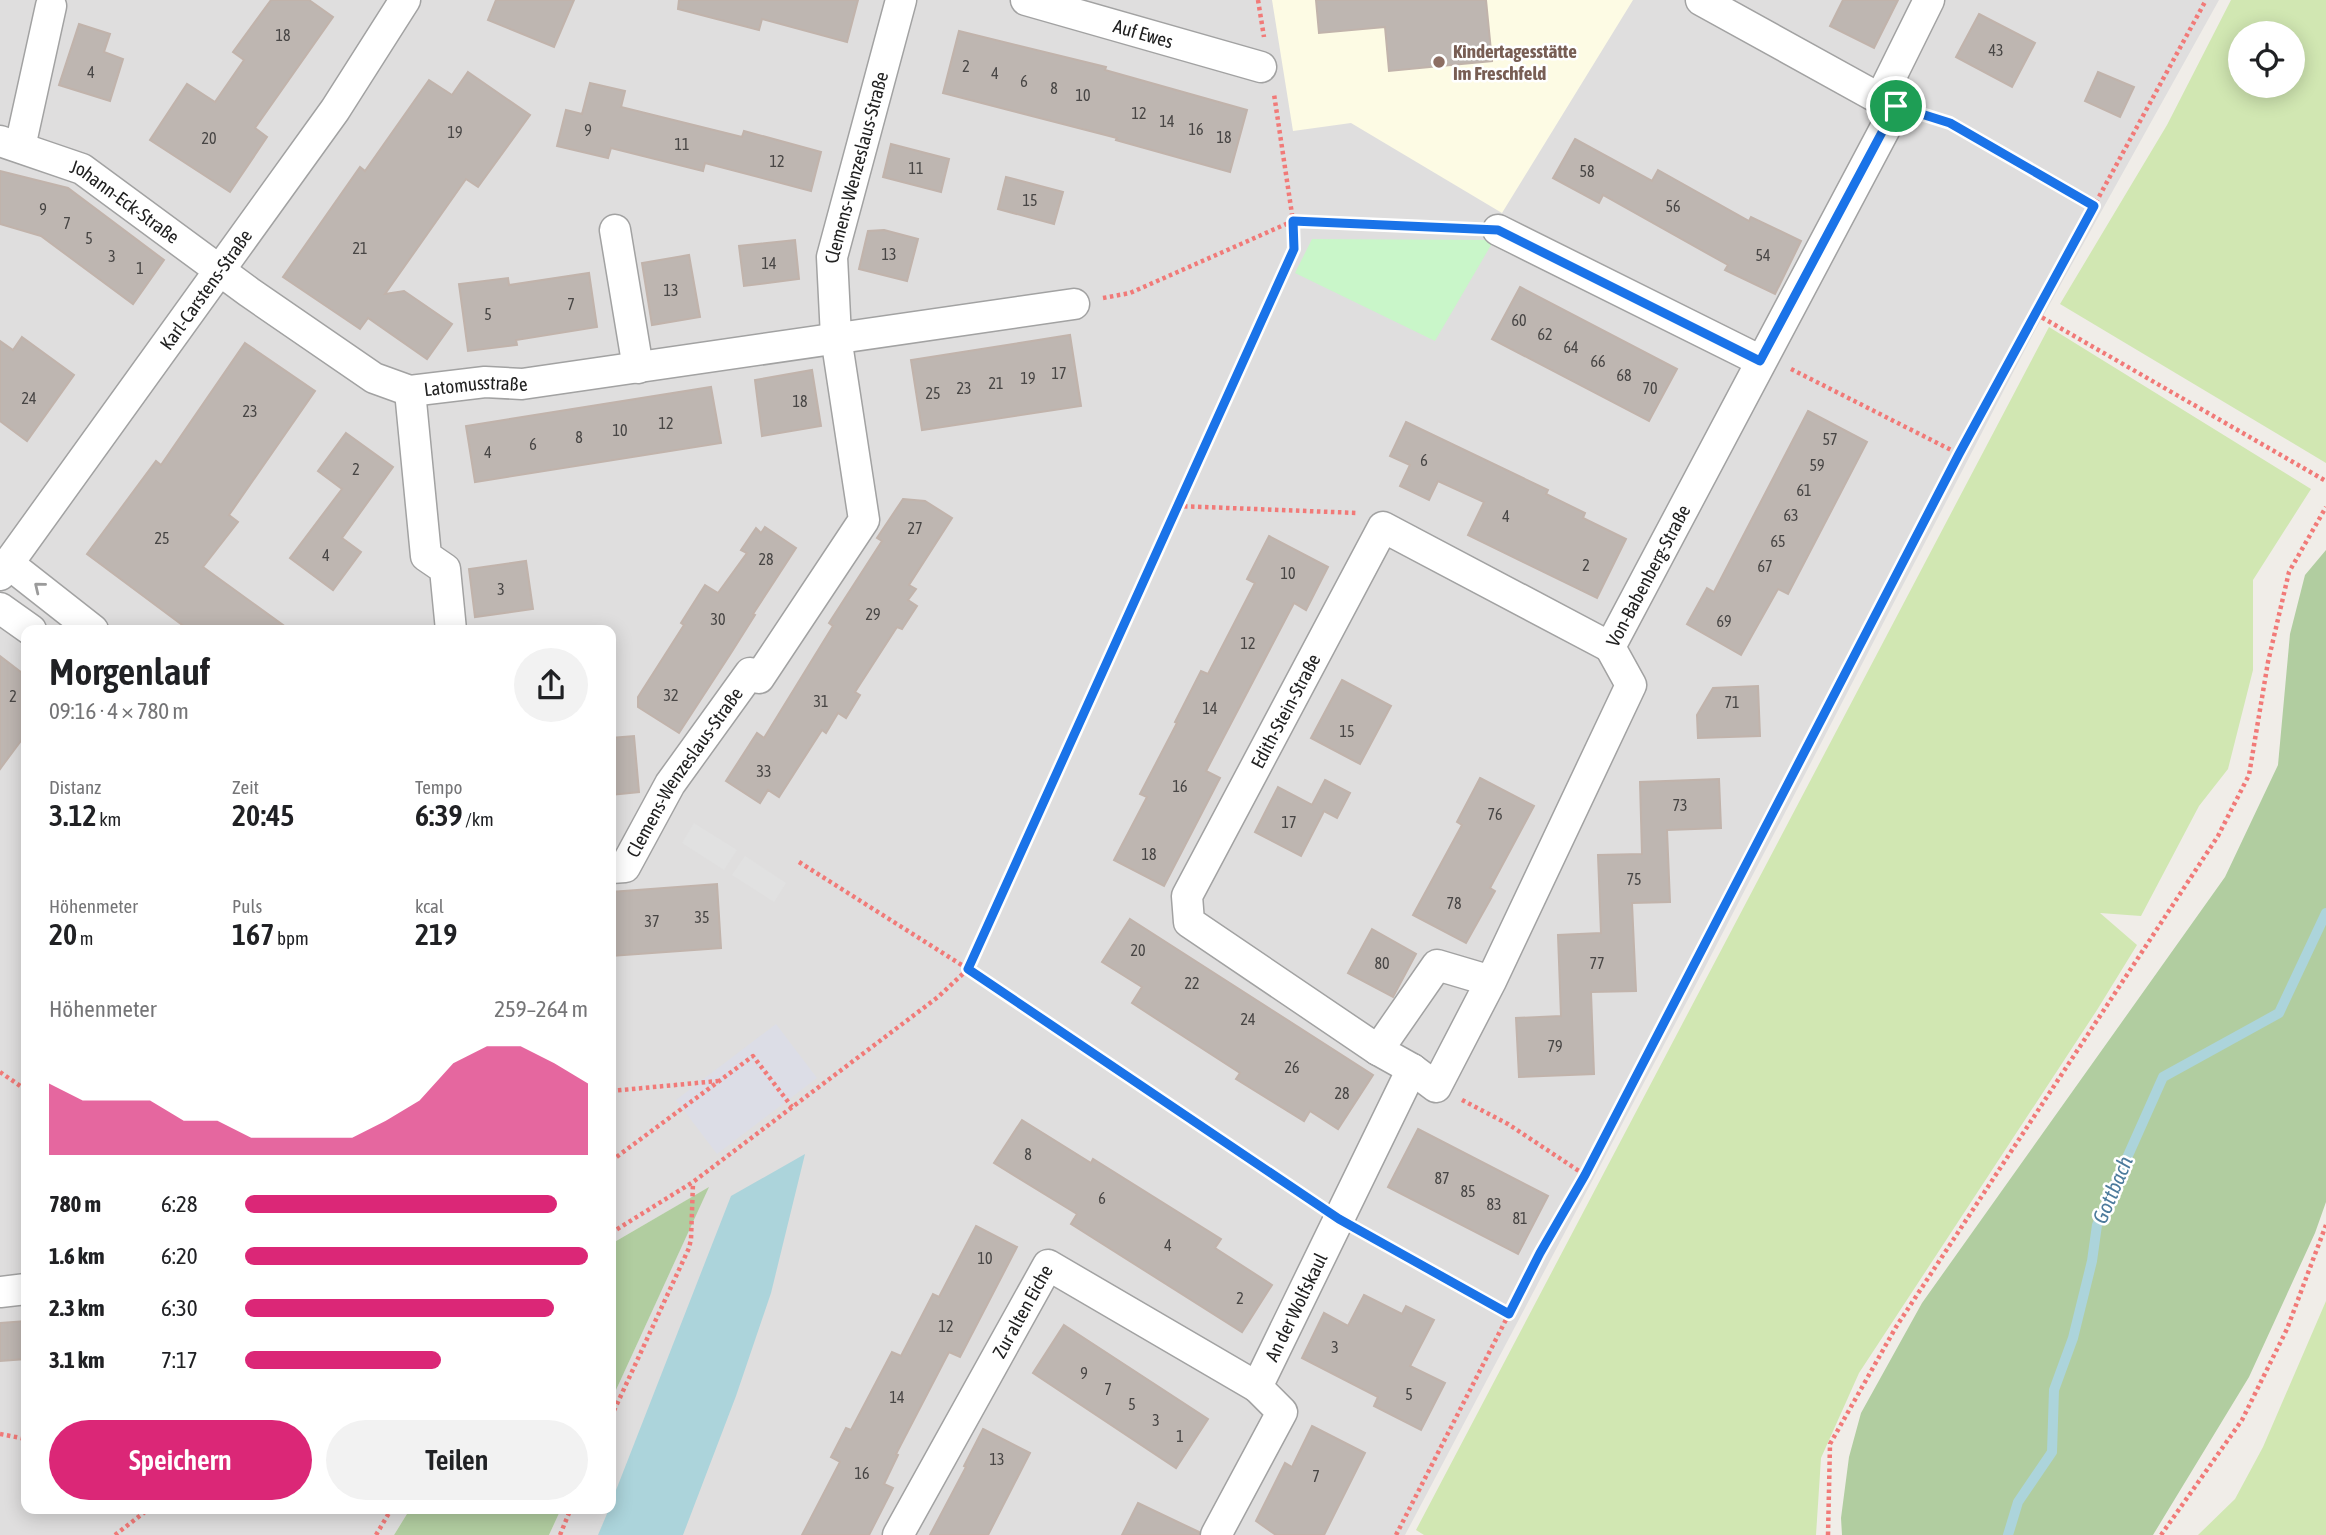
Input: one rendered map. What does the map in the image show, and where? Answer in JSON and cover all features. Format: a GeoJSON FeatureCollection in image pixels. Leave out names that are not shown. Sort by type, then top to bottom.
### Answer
{"type":"FeatureCollection","features":[{"type":"Feature","properties":{"kind":"street","name":"Karl-Carstens-Straße"},"geometry":{"type":"LineString","coordinates":[[4,570],[335,110],[405,0]]}},
{"type":"Feature","properties":{"kind":"street","name":"Clemens-Wenzeslaus-Straße"},"geometry":{"type":"LineString","coordinates":[[616,868],[625,867],[670,784],[750,673],[759,678],[864,520],[836,337],[832,257],[901,0]]}},
{"type":"Feature","properties":{"kind":"street","name":"Auf Ewes"},"geometry":{"type":"LineString","coordinates":[[1026,0],[1266,66]]}},
{"type":"Feature","properties":{"kind":"street"},"geometry":{"type":"LineString","coordinates":[[1701,0],[1888,102]]}},
{"type":"Feature","properties":{"kind":"street","name":"Von-Babenberg-Straße"},"geometry":{"type":"LineString","coordinates":[[1436,1087],[1491,981],[1632,685],[1610,647],[1760,361],[1888,102],[1929,0]]}},
{"type":"Feature","properties":{"kind":"street","name":"Johann-Eck-Straße"},"geometry":{"type":"LineString","coordinates":[[51,6],[10,144],[82,169],[221,271]]}},
{"type":"Feature","properties":{"kind":"street"},"geometry":{"type":"LineString","coordinates":[[615,230],[638,368]]}},
{"type":"Feature","properties":{"kind":"street"},"geometry":{"type":"LineString","coordinates":[[1498,230],[1760,361]]}},
{"type":"Feature","properties":{"kind":"street","name":"Latomusstraße"},"geometry":{"type":"LineString","coordinates":[[221,271],[374,378],[410,391],[485,382],[522,384],[836,337]]}},
{"type":"Feature","properties":{"kind":"street"},"geometry":{"type":"LineString","coordinates":[[836,337],[1074,304]]}},
{"type":"Feature","properties":{"kind":"street"},"geometry":{"type":"LineString","coordinates":[[410,391],[426,556],[445,569],[451,625]]}},
{"type":"Feature","properties":{"kind":"street"},"geometry":{"type":"LineString","coordinates":[[1383,527],[1610,647]]}},
{"type":"Feature","properties":{"kind":"street","name":"Edith-Stein-Straße"},"geometry":{"type":"LineString","coordinates":[[1378,1050],[1189,922],[1187,896],[1383,527]]}},
{"type":"Feature","properties":{"kind":"street"},"geometry":{"type":"LineString","coordinates":[[4,570],[86,625]]}},
{"type":"Feature","properties":{"kind":"street"},"geometry":{"type":"LineString","coordinates":[[0,608],[24,625]]}},
{"type":"Feature","properties":{"kind":"street"},"geometry":{"type":"LineString","coordinates":[[1436,1087],[1412,1069],[1378,1050],[1437,965],[1491,981]]}},
{"type":"Feature","properties":{"kind":"street","name":"An der Wolfskaul"},"geometry":{"type":"LineString","coordinates":[[1257,1387],[1412,1069]]}},
{"type":"Feature","properties":{"kind":"street","name":"Zur alten Eiche"},"geometry":{"type":"LineString","coordinates":[[898,1535],[1048,1265],[1257,1387]]}},
{"type":"Feature","properties":{"kind":"street"},"geometry":{"type":"LineString","coordinates":[[0,1292],[21,1290]]}},
{"type":"Feature","properties":{"kind":"street"},"geometry":{"type":"LineString","coordinates":[[1216,1535],[1282,1412],[1257,1387]]}},
{"type":"Feature","properties":{"kind":"path"},"geometry":{"type":"LineString","coordinates":[[616,1230],[693,1182],[938,996],[968,969],[1294,249],[1293,221],[1266,66],[1258,0]]}},
{"type":"Feature","properties":{"kind":"path"},"geometry":{"type":"LineString","coordinates":[[1406,1535],[1398,1532],[1540,1253],[1585,1175],[1959,454],[2206,0]]}},
{"type":"Feature","properties":{"kind":"path"},"geometry":{"type":"LineString","coordinates":[[1888,102],[1950,123],[2094,206]]}},
{"type":"Feature","properties":{"kind":"path"},"geometry":{"type":"LineString","coordinates":[[1074,304],[1130,293],[1293,221],[1498,230]]}},
{"type":"Feature","properties":{"kind":"path"},"geometry":{"type":"LineString","coordinates":[[2036,314],[2326,481]]}},
{"type":"Feature","properties":{"kind":"path"},"geometry":{"type":"LineString","coordinates":[[1760,361],[1797,370],[1959,454]]}},
{"type":"Feature","properties":{"kind":"path"},"geometry":{"type":"LineString","coordinates":[[1177,506],[1357,513],[1383,527]]}},
{"type":"Feature","properties":{"kind":"path"},"geometry":{"type":"LineString","coordinates":[[1828,1535],[1830,1444],[1836,1433],[1896,1327],[2218,836],[2249,775],[2268,662],[2289,572],[2326,507]]}},
{"type":"Feature","properties":{"kind":"path"},"geometry":{"type":"LineString","coordinates":[[799,862],[968,969],[1339,1219],[1509,1314]]}},
{"type":"Feature","properties":{"kind":"path"},"geometry":{"type":"LineString","coordinates":[[616,1157],[753,1056],[792,1107]]}},
{"type":"Feature","properties":{"kind":"path"},"geometry":{"type":"LineString","coordinates":[[0,1072],[21,1087]]}},
{"type":"Feature","properties":{"kind":"path"},"geometry":{"type":"LineString","coordinates":[[616,1091],[720,1081]]}},
{"type":"Feature","properties":{"kind":"path"},"geometry":{"type":"LineString","coordinates":[[1436,1087],[1508,1124],[1585,1175]]}},
{"type":"Feature","properties":{"kind":"path"},"geometry":{"type":"LineString","coordinates":[[616,1406],[689,1248],[693,1182]]}},
{"type":"Feature","properties":{"kind":"path"},"geometry":{"type":"LineString","coordinates":[[2161,1535],[2242,1420],[2287,1329],[2326,1225]]}},
{"type":"Feature","properties":{"kind":"path"},"geometry":{"type":"LineString","coordinates":[[0,1434],[21,1438]]}},
{"type":"Feature","properties":{"kind":"path"},"geometry":{"type":"LineString","coordinates":[[115,1535],[142,1514]]}},
{"type":"Feature","properties":{"kind":"path"},"geometry":{"type":"LineString","coordinates":[[376,1535],[389,1514]]}},
{"type":"Feature","properties":{"kind":"path"},"geometry":{"type":"LineString","coordinates":[[560,1535],[569,1514]]}},
{"type":"Feature","properties":{"kind":"shaded area"},"geometry":{"type":"Polygon","coordinates":[[[0,0],[2219,0],[2032,336],[1704,969],[1405,1535],[549,1535],[559,1514],[616,1514],[616,1390],[708,1188],[616,1241],[616,625],[21,625],[21,1514],[407,1514],[394,1535],[0,1535],[0,0]]]}},
{"type":"Feature","properties":{"kind":"shaded area","name":"Kindertagesstätte Im Freschfeld"},"geometry":{"type":"Polygon","coordinates":[[[1272,0],[1633,0],[1502,213],[1351,123],[1293,131],[1272,0]]]}},
{"type":"Feature","properties":{"kind":"shaded area"},"geometry":{"type":"Polygon","coordinates":[[[694,823],[737,850],[724,870],[682,843],[694,823]]]}},
{"type":"Feature","properties":{"kind":"shaded area"},"geometry":{"type":"Polygon","coordinates":[[[745,856],[786,883],[774,902],[732,875],[745,856]]]}},
{"type":"Feature","properties":{"kind":"shaded area"},"geometry":{"type":"Polygon","coordinates":[[[776,1024],[817,1078],[717,1154],[676,1100],[776,1024]]]}},
{"type":"Feature","properties":{"kind":"green space"},"geometry":{"type":"Polygon","coordinates":[[[2231,0],[2326,0],[2326,463],[2060,304],[2167,125],[2231,0]]]}},
{"type":"Feature","properties":{"kind":"green space"},"geometry":{"type":"Polygon","coordinates":[[[1312,239],[1494,240],[1435,341],[1295,273],[1312,239]]]}},
{"type":"Feature","properties":{"kind":"green space"},"geometry":{"type":"Polygon","coordinates":[[[2049,327],[2311,489],[2253,580],[2253,670],[2228,769],[2199,806],[2141,916],[2100,913],[2137,945],[1859,1373],[1821,1458],[1816,1535],[1424,1535],[1416,1530],[2049,327]]]}},
{"type":"Feature","properties":{"kind":"green space"},"geometry":{"type":"Polygon","coordinates":[[[2326,550],[2326,1202],[2315,1233],[2249,1377],[2153,1535],[1842,1535],[1841,1518],[1849,1457],[1861,1413],[1922,1303],[2225,877],[2278,765],[2290,634],[2305,575],[2326,550]]]}},
{"type":"Feature","properties":{"kind":"green space"},"geometry":{"type":"Polygon","coordinates":[[[709,1187],[616,1390],[616,1241],[709,1187]]]}},
{"type":"Feature","properties":{"kind":"green space"},"geometry":{"type":"Polygon","coordinates":[[[2326,1301],[2326,1535],[2198,1535],[2235,1499],[2263,1447],[2326,1301]]]}},
{"type":"Feature","properties":{"kind":"green space"},"geometry":{"type":"Polygon","coordinates":[[[406,1514],[559,1514],[549,1535],[394,1535],[406,1514]]]}},
{"type":"Feature","properties":{"kind":"water"},"geometry":{"type":"Polygon","coordinates":[[[805,1154],[771,1293],[736,1396],[683,1535],[598,1535],[607,1514],[616,1514],[616,1490],[731,1196],[805,1154]]]}},
{"type":"Feature","properties":{"kind":"building"},"geometry":{"type":"Polygon","coordinates":[[[271,0],[309,0],[333,17],[255,128],[267,137],[230,192],[150,140],[187,84],[215,102],[244,60],[233,52],[271,0]]]}},
{"type":"Feature","properties":{"kind":"building"},"geometry":{"type":"Polygon","coordinates":[[[496,0],[574,0],[554,47],[488,20],[496,0]]]}},
{"type":"Feature","properties":{"kind":"building"},"geometry":{"type":"Polygon","coordinates":[[[679,0],[858,0],[847,42],[762,19],[759,30],[678,9],[679,0]]]}},
{"type":"Feature","properties":{"kind":"building"},"geometry":{"type":"Polygon","coordinates":[[[1316,0],[1486,0],[1492,61],[1389,71],[1385,27],[1319,33],[1316,0]]]}},
{"type":"Feature","properties":{"kind":"building"},"geometry":{"type":"Polygon","coordinates":[[[1843,0],[1898,0],[1874,48],[1830,26],[1843,0]]]}},
{"type":"Feature","properties":{"kind":"building"},"geometry":{"type":"Polygon","coordinates":[[[1979,14],[2035,43],[2012,87],[1956,57],[1979,14]]]}},
{"type":"Feature","properties":{"kind":"building"},"geometry":{"type":"Polygon","coordinates":[[[79,24],[110,34],[104,52],[123,59],[110,101],[59,85],[79,24]]]}},
{"type":"Feature","properties":{"kind":"building"},"geometry":{"type":"Polygon","coordinates":[[[959,31],[1106,67],[1105,70],[1247,110],[1230,172],[1116,140],[1117,138],[943,93],[959,31]]]}},
{"type":"Feature","properties":{"kind":"building"},"geometry":{"type":"Polygon","coordinates":[[[468,72],[530,115],[478,187],[466,179],[385,294],[404,291],[452,324],[427,359],[368,318],[360,329],[283,277],[360,167],[365,171],[429,80],[452,95],[468,72]]]}},
{"type":"Feature","properties":{"kind":"building"},"geometry":{"type":"Polygon","coordinates":[[[2098,72],[2134,87],[2120,117],[2085,101],[2098,72]]]}},
{"type":"Feature","properties":{"kind":"building"},"geometry":{"type":"Polygon","coordinates":[[[590,83],[625,91],[621,107],[742,137],[744,131],[821,152],[811,191],[705,163],[703,171],[611,148],[608,158],[557,146],[566,110],[582,114],[590,83]]]}},
{"type":"Feature","properties":{"kind":"building"},"geometry":{"type":"Polygon","coordinates":[[[1575,139],[1652,181],[1658,170],[1749,221],[1751,217],[1801,241],[1775,294],[1725,270],[1728,265],[1603,195],[1599,203],[1553,178],[1575,139]]]}},
{"type":"Feature","properties":{"kind":"building"},"geometry":{"type":"Polygon","coordinates":[[[891,144],[949,159],[941,192],[883,177],[891,144]]]}},
{"type":"Feature","properties":{"kind":"building"},"geometry":{"type":"Polygon","coordinates":[[[0,171],[68,188],[164,260],[133,304],[41,236],[0,224],[0,171]]]}},
{"type":"Feature","properties":{"kind":"building"},"geometry":{"type":"Polygon","coordinates":[[[1006,177],[1063,192],[1054,224],[998,209],[1006,177]]]}},
{"type":"Feature","properties":{"kind":"building"},"geometry":{"type":"Polygon","coordinates":[[[884,230],[918,239],[907,281],[859,269],[868,231],[884,230]]]}},
{"type":"Feature","properties":{"kind":"building"},"geometry":{"type":"Polygon","coordinates":[[[795,240],[799,279],[744,286],[739,246],[795,240]]]}},
{"type":"Feature","properties":{"kind":"building"},"geometry":{"type":"Polygon","coordinates":[[[689,255],[700,317],[652,325],[642,263],[689,255]]]}},
{"type":"Feature","properties":{"kind":"building"},"geometry":{"type":"Polygon","coordinates":[[[589,273],[597,327],[516,340],[517,345],[468,351],[459,284],[508,278],[509,285],[589,273]]]}},
{"type":"Feature","properties":{"kind":"building"},"geometry":{"type":"Polygon","coordinates":[[[1520,287],[1677,369],[1649,421],[1492,339],[1520,287]]]}},
{"type":"Feature","properties":{"kind":"building"},"geometry":{"type":"Polygon","coordinates":[[[1070,335],[1081,406],[922,430],[911,360],[1070,335]]]}},
{"type":"Feature","properties":{"kind":"building"},"geometry":{"type":"Polygon","coordinates":[[[22,337],[74,375],[27,441],[0,421],[0,341],[13,350],[22,337]]]}},
{"type":"Feature","properties":{"kind":"building"},"geometry":{"type":"Polygon","coordinates":[[[245,343],[315,391],[229,515],[238,522],[203,567],[283,625],[182,625],[87,554],[156,461],[161,465],[245,343]]]}},
{"type":"Feature","properties":{"kind":"building"},"geometry":{"type":"Polygon","coordinates":[[[812,370],[821,426],[762,436],[755,380],[812,370]]]}},
{"type":"Feature","properties":{"kind":"building"},"geometry":{"type":"Polygon","coordinates":[[[711,387],[721,443],[475,482],[466,426],[711,387]]]}},
{"type":"Feature","properties":{"kind":"building"},"geometry":{"type":"Polygon","coordinates":[[[1808,411],[1867,442],[1788,594],[1778,589],[1741,655],[1687,624],[1707,588],[1714,592],[1808,411]]]}},
{"type":"Feature","properties":{"kind":"building"},"geometry":{"type":"Polygon","coordinates":[[[1406,422],[1548,490],[1546,494],[1585,513],[1583,518],[1626,539],[1597,598],[1468,535],[1484,502],[1438,481],[1429,500],[1400,486],[1410,465],[1390,456],[1406,422]]]}},
{"type":"Feature","properties":{"kind":"building"},"geometry":{"type":"Polygon","coordinates":[[[346,433],[393,467],[342,538],[361,552],[333,590],[290,558],[342,489],[318,471],[346,433]]]}},
{"type":"Feature","properties":{"kind":"building"},"geometry":{"type":"Polygon","coordinates":[[[903,499],[925,501],[952,518],[909,585],[916,589],[908,600],[917,606],[902,629],[897,627],[855,692],[860,695],[846,718],[838,713],[826,733],[822,730],[779,797],[768,790],[760,803],[726,781],[757,733],[764,738],[833,626],[829,623],[882,541],[877,538],[903,499]]]}},
{"type":"Feature","properties":{"kind":"building"},"geometry":{"type":"Polygon","coordinates":[[[765,527],[796,548],[679,733],[638,707],[638,697],[684,625],[681,623],[705,585],[718,593],[747,553],[741,550],[756,528],[761,533],[765,527]]]}},
{"type":"Feature","properties":{"kind":"building"},"geometry":{"type":"Polygon","coordinates":[[[1269,536],[1328,567],[1306,610],[1294,603],[1206,771],[1220,778],[1164,886],[1114,860],[1147,797],[1140,794],[1177,723],[1175,722],[1201,671],[1208,674],[1255,583],[1247,579],[1269,536]]]}},
{"type":"Feature","properties":{"kind":"building"},"geometry":{"type":"Polygon","coordinates":[[[526,561],[533,609],[475,617],[469,569],[526,561]]]}},
{"type":"Feature","properties":{"kind":"building"},"geometry":{"type":"Polygon","coordinates":[[[0,656],[21,672],[21,741],[0,769],[0,656]]]}},
{"type":"Feature","properties":{"kind":"building"},"geometry":{"type":"Polygon","coordinates":[[[1342,680],[1391,706],[1360,764],[1311,738],[1342,680]]]}},
{"type":"Feature","properties":{"kind":"building"},"geometry":{"type":"Polygon","coordinates":[[[1758,686],[1760,736],[1698,738],[1697,715],[1713,688],[1758,686]]]}},
{"type":"Feature","properties":{"kind":"building"},"geometry":{"type":"Polygon","coordinates":[[[634,736],[639,792],[616,794],[616,738],[634,736]]]}},
{"type":"Feature","properties":{"kind":"building"},"geometry":{"type":"Polygon","coordinates":[[[1480,778],[1534,806],[1490,888],[1495,891],[1466,943],[1413,915],[1462,825],[1457,822],[1480,778]]]}},
{"type":"Feature","properties":{"kind":"building"},"geometry":{"type":"Polygon","coordinates":[[[1719,779],[1721,828],[1667,830],[1670,902],[1632,903],[1636,991],[1591,992],[1594,1074],[1519,1077],[1516,1018],[1561,1016],[1558,935],[1601,933],[1598,855],[1642,854],[1640,782],[1719,779]]]}},
{"type":"Feature","properties":{"kind":"building"},"geometry":{"type":"Polygon","coordinates":[[[1325,780],[1350,793],[1337,818],[1324,811],[1301,856],[1255,832],[1278,787],[1312,805],[1325,780]]]}},
{"type":"Feature","properties":{"kind":"building"},"geometry":{"type":"Polygon","coordinates":[[[717,884],[721,948],[616,956],[616,892],[717,884]]]}},
{"type":"Feature","properties":{"kind":"building"},"geometry":{"type":"Polygon","coordinates":[[[1130,919],[1373,1075],[1338,1129],[1310,1111],[1304,1121],[1236,1079],[1240,1073],[1132,1003],[1142,987],[1102,962],[1130,919]]]}},
{"type":"Feature","properties":{"kind":"building"},"geometry":{"type":"Polygon","coordinates":[[[1372,929],[1416,954],[1393,997],[1348,973],[1372,929]]]}},
{"type":"Feature","properties":{"kind":"building"},"geometry":{"type":"Polygon","coordinates":[[[1022,1120],[1091,1163],[1093,1159],[1221,1239],[1215,1248],[1272,1285],[1242,1332],[1071,1224],[1077,1214],[994,1163],[1022,1120]]]}},
{"type":"Feature","properties":{"kind":"building"},"geometry":{"type":"Polygon","coordinates":[[[1418,1129],[1548,1196],[1518,1254],[1388,1187],[1418,1129]]]}},
{"type":"Feature","properties":{"kind":"building"},"geometry":{"type":"Polygon","coordinates":[[[976,1226],[1017,1247],[960,1357],[949,1352],[896,1454],[898,1455],[884,1484],[893,1488],[869,1535],[802,1535],[840,1462],[831,1457],[846,1428],[851,1430],[892,1352],[901,1356],[933,1294],[939,1297],[976,1226]]]}},
{"type":"Feature","properties":{"kind":"building"},"geometry":{"type":"Polygon","coordinates":[[[1364,1295],[1402,1314],[1406,1306],[1434,1320],[1410,1366],[1445,1383],[1421,1430],[1374,1406],[1378,1397],[1302,1358],[1324,1313],[1348,1326],[1364,1295]]]}},
{"type":"Feature","properties":{"kind":"building"},"geometry":{"type":"Polygon","coordinates":[[[21,1321],[21,1359],[0,1361],[0,1323],[21,1321]]]}},
{"type":"Feature","properties":{"kind":"building"},"geometry":{"type":"Polygon","coordinates":[[[1064,1325],[1208,1419],[1176,1468],[1033,1373],[1064,1325]]]}},
{"type":"Feature","properties":{"kind":"building"},"geometry":{"type":"Polygon","coordinates":[[[1312,1426],[1365,1453],[1324,1535],[1276,1535],[1256,1521],[1285,1463],[1292,1467],[1312,1426]]]}},
{"type":"Feature","properties":{"kind":"building"},"geometry":{"type":"Polygon","coordinates":[[[983,1429],[1030,1453],[988,1535],[930,1535],[966,1467],[964,1466],[983,1429]]]}},
{"type":"Feature","properties":{"kind":"building"},"geometry":{"type":"Polygon","coordinates":[[[1138,1503],[1199,1532],[1199,1535],[1122,1535],[1138,1503]]]}},
{"type":"Feature","properties":{"kind":"waterway","name":"Gottbach"},"geometry":{"type":"LineString","coordinates":[[2008,1535],[2018,1502],[2052,1452],[2054,1390],[2073,1338],[2092,1261],[2097,1225],[2163,1077],[2279,1013],[2326,913]]}},
{"type":"Feature","properties":{"kind":"place","name":"Kindertagesstätte Im Freschfeld"},"geometry":{"type":"Point","coordinates":[1439,62]}},
{"type":"Feature","properties":{"kind":"route"},"geometry":{"type":"LineString","coordinates":[[1896,106],[1950,123],[2094,206],[1959,454],[1585,1175],[1509,1314],[1339,1219],[968,969],[1294,249],[1293,221],[1498,230],[1760,361],[1896,106]]}}]}
